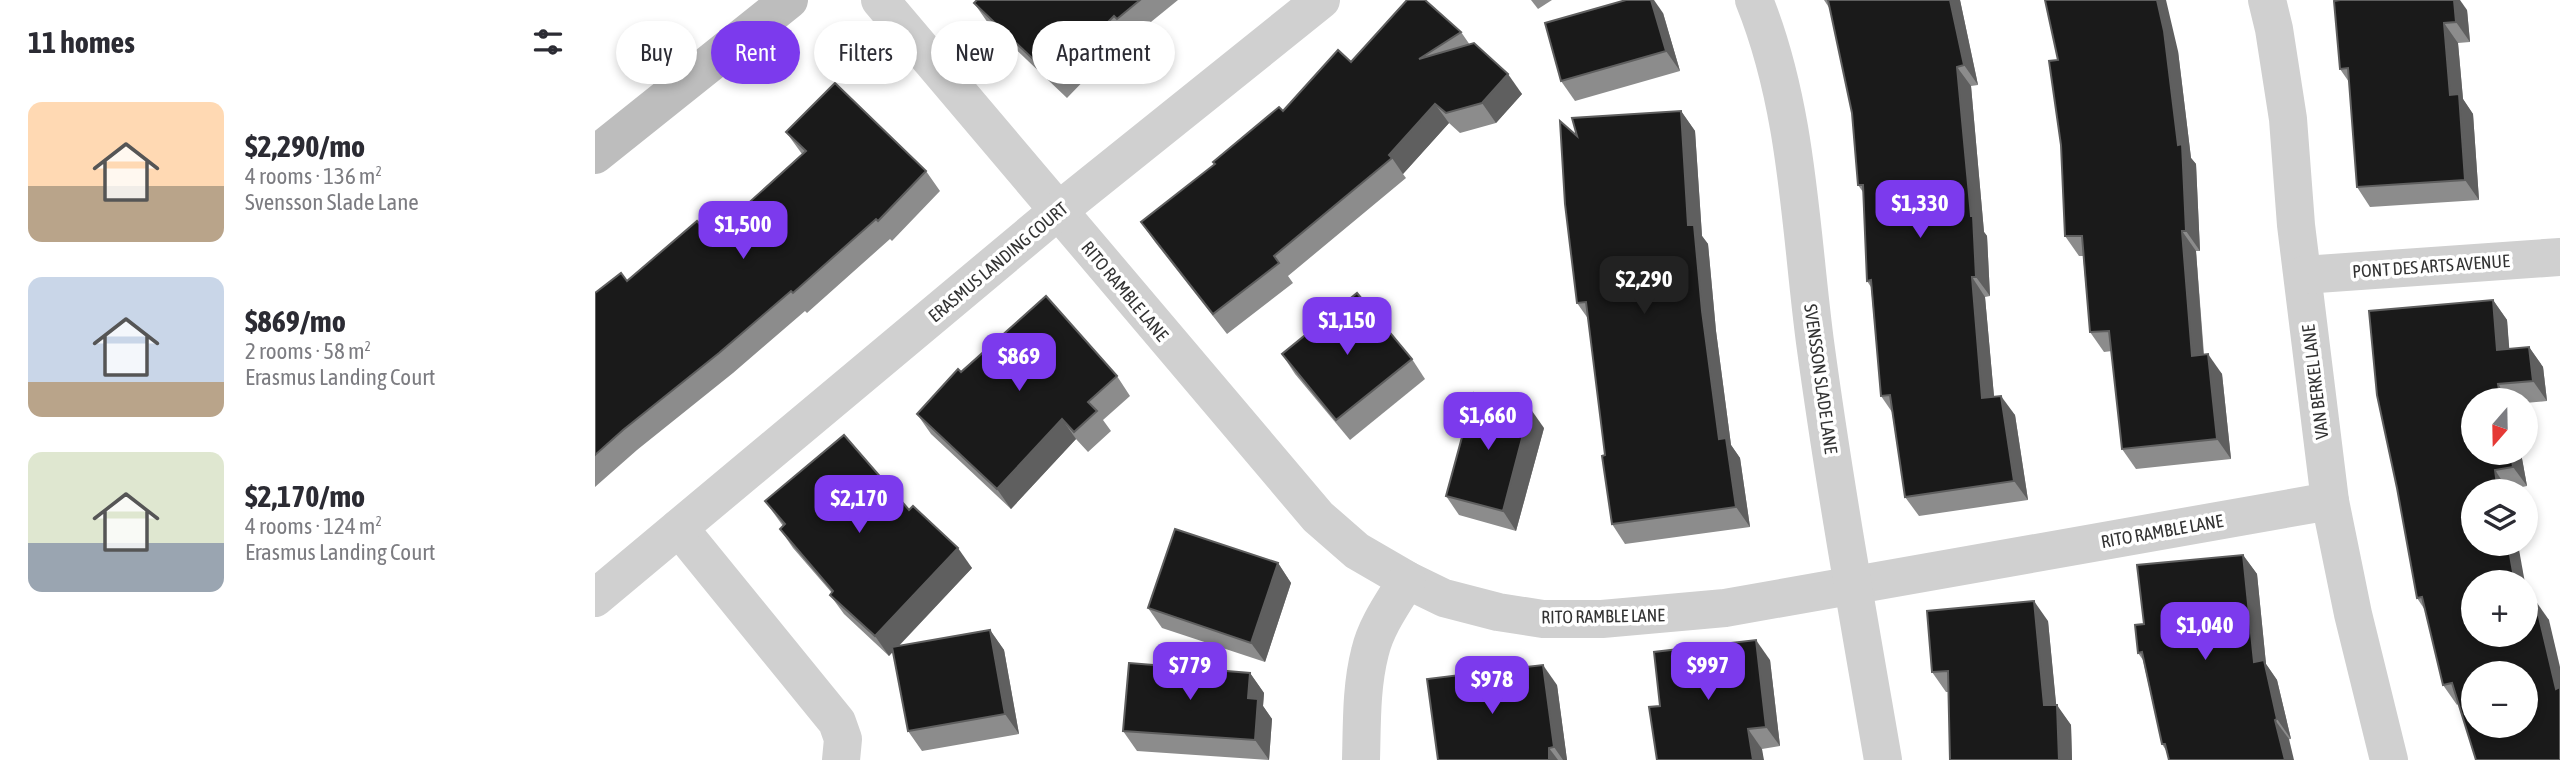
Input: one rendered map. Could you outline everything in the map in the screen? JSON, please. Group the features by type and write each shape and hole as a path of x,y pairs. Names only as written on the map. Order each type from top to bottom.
{"street":[{"path":"595,155 789,0"},
{"name":"RITO RAMBLE LANE","path":"880,0 1318,517 1357,551 1444,598 1498,612 1543,619 1666,615 1854,587 2330,501"},
{"name":"ERASMUS LANDING COURT","path":"595,598 1058,211 1321,0"},
{"name":"SVENSSON SLADE LANE","path":"1754,0 1781,82 1792,142 1825,412 1883,760"},
{"name":"VAN BERKEL LANE","path":"2267,0 2288,119 2295,225 2330,501 2353,614 2389,760"},
{"name":"PONT DES ARTS AVENUE","path":"2303,275 2560,257"},
{"path":"679,528 837,722 843,740 841,760"},
{"path":"1361,760 1363,694 1370,650 1386,613 1407,580"}],"building":[{"path":"977,0 1140,0 1117,19 1114,16 1109,21 1032,21 1032,58 1018,45 1018,21 993,21 974,3"},
{"path":"1407,0 1425,0 1461,32 1419,59 1474,43 1508,74 1482,103 1446,113 1435,104 1389,155 1392,158 1274,256 1279,263 1213,314 1141,222 1215,164 1213,162 1279,107 1283,111 1338,50 1351,62"},
{"path":"1626,0 1651,0 1666,51 1561,81 1545,23"},
{"path":"1828,0 1950,0 1964,65 1957,67 1973,216 1976,277 1972,277 1982,398 2001,396 2014,481 1905,497 1890,395 1881,396 1871,280 1867,281 1863,185 1858,185 1852,113"},
{"path":"2045,0 2157,0 2164,31 2178,145 2182,144 2186,231 2182,231 2192,356 2208,354 2217,439 2122,449 2109,331 2090,332 2082,236 2065,236 2061,145 2049,61 2058,60"},
{"path":"2454,0 2456,22 2444,23 2450,95 2459,94 2465,180 2357,187 2348,68 2340,69 2334,1"},
{"path":"836,84 926,171 878,221 876,219 793,293 791,291 595,455 595,293 621,273 627,281 697,221 711,237 806,151 786,132"},
{"path":"1681,111 1688,225 1694,225 1719,439 1726,438 1736,507 1612,524 1586,302 1577,303 1565,204 1560,121 1577,136 1572,118"},
{"path":"1357,293 1412,359 1336,420 1282,354"},
{"path":"1046,296 1117,376 1088,402 1097,411 1074,432 1062,419 997,489 917,414 958,369 961,372"},
{"path":"2493,300 2497,350 2529,347 2533,381 2498,384 2499,388 2461,388 2461,466 2513,467 2495,470 2496,479 2461,479 2461,556 2510,556 2513,570 2461,570 2461,647 2538,647 2538,613 2556,689 2560,687 2560,760 2476,760 2469,738 2538,738 2538,661 2461,661 2461,712 2452,683 2443,685 2422,597 2417,598 2377,395 2369,311"},
{"path":"1474,393 1530,408 1503,511 1446,496"},
{"path":"844,435 909,510 913,506 958,548 875,636 830,595 833,591 780,529 785,524 765,501"},
{"path":"1175,529 1278,563 1251,643 1148,608"},
{"path":"2243,555 2254,662 2264,660 2285,760 2169,760 2165,744 2162,744 2142,652 2138,653 2135,625 2144,624 2137,565"},
{"path":"2034,601 2044,705 2057,705 2059,760 1950,760 1948,671 1932,672 1927,611"},
{"path":"990,630 1005,714 908,731 892,647"},
{"path":"1756,640 1766,727 1748,729 1753,760 1657,760 1649,707 1660,706 1654,652"},
{"path":"1129,663 1250,673 1248,698 1258,699 1255,740 1123,731"},
{"path":"1543,665 1554,747 1549,748 1549,760 1438,760 1427,679"}]}
